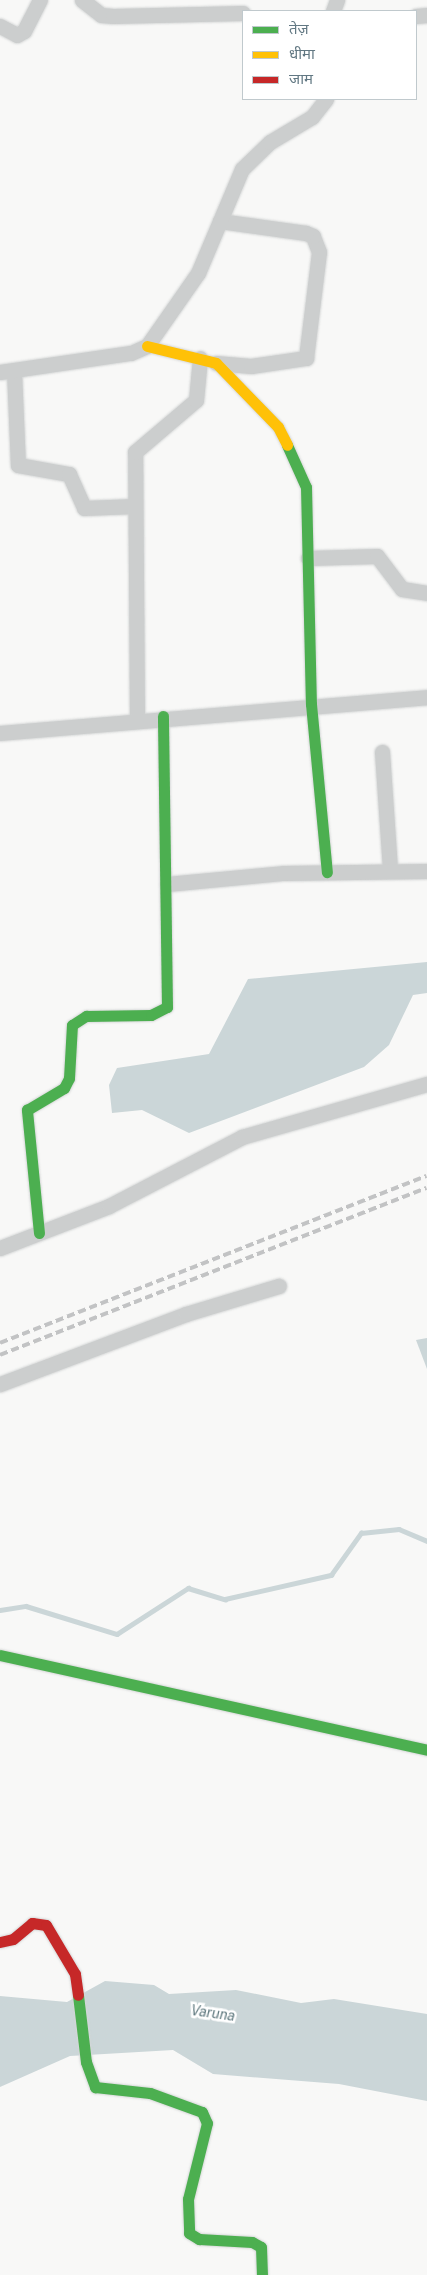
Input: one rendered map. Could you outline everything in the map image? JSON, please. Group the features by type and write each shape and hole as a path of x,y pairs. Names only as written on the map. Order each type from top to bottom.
{"street":[{"path":"0,26 16,35 24,31 40,0"},
{"path":"82,0 101,15 113,16 242,13"},
{"path":"135,506 84,508 69,474 18,465 7,371 131,353 147,346 198,273 242,169 254,155 312,117 325,100"},
{"path":"147,346 216,363 251,366 306,358 310,352 319,252 313,236 306,233 220,221"},
{"path":"137,719 134,452 196,400 200,358"},
{"path":"216,363 286,441 310,502 308,558 312,704 327,872"},
{"path":"308,558 377,556 402,589 427,594"},
{"path":"0,733 163,716 427,697"},
{"path":"39,1233 27,1110 64,1088 69,1078 69,1033 77,1019 151,1016 167,1006 167,884 163,716"},
{"path":"382,752 390,870"},
{"path":"167,884 327,872 390,870 427,872"},
{"path":"0,1248 109,1206 242,1137 427,1084"},
{"path":"0,1384 177,1317 279,1286"},
{"path":"0,1655 427,1750"},
{"path":"0,1942 14,1940 32,1923 46,1925 72,1967 79,1987 86,2062 92,2084 101,2090 150,2093 202,2112 206,2128 188,2200 189,2233 199,2239 252,2242 261,2247 262,2275"}],"water":[{"path":"427,962 427,993 413,995 389,1045 364,1067 189,1133 142,1110 112,1113 109,1085 117,1068 209,1054 248,979"},
{"path":"427,1338 427,1369 416,1340"},
{"name":"Varuna","path":"105,1981 154,1985 169,1994 236,1990 301,2003 334,1999 427,2014 427,2101 339,2084 213,2074 173,2050 70,2056 0,2087 0,1996 67,2002"}],"waterway":[{"path":"0,1610 26,1606 117,1634 188,1588 225,1599 331,1575 361,1533 399,1529 427,1541"}],"railway":[{"path":"0,1343 427,1176"},
{"path":"0,1355 427,1188"}],"traffic: fast":[{"path":"287,445 306,487 311,704 327,872"},
{"path":"39,1233 27,1110 64,1088 69,1078 72,1025 86,1016 151,1015 167,1007 163,716"},
{"path":"0,1655 427,1750"},
{"path":"78,1995 86,2062 95,2087 150,2093 202,2112 207,2123 188,2199 189,2233 199,2239 252,2242 261,2247 262,2275"}],"traffic: slow":[{"path":"147,346 216,363 278,427 287,445"}],"traffic: jam":[{"path":"0,1942 13,1939 32,1923 46,1925 75,1974 78,1995"}]}
